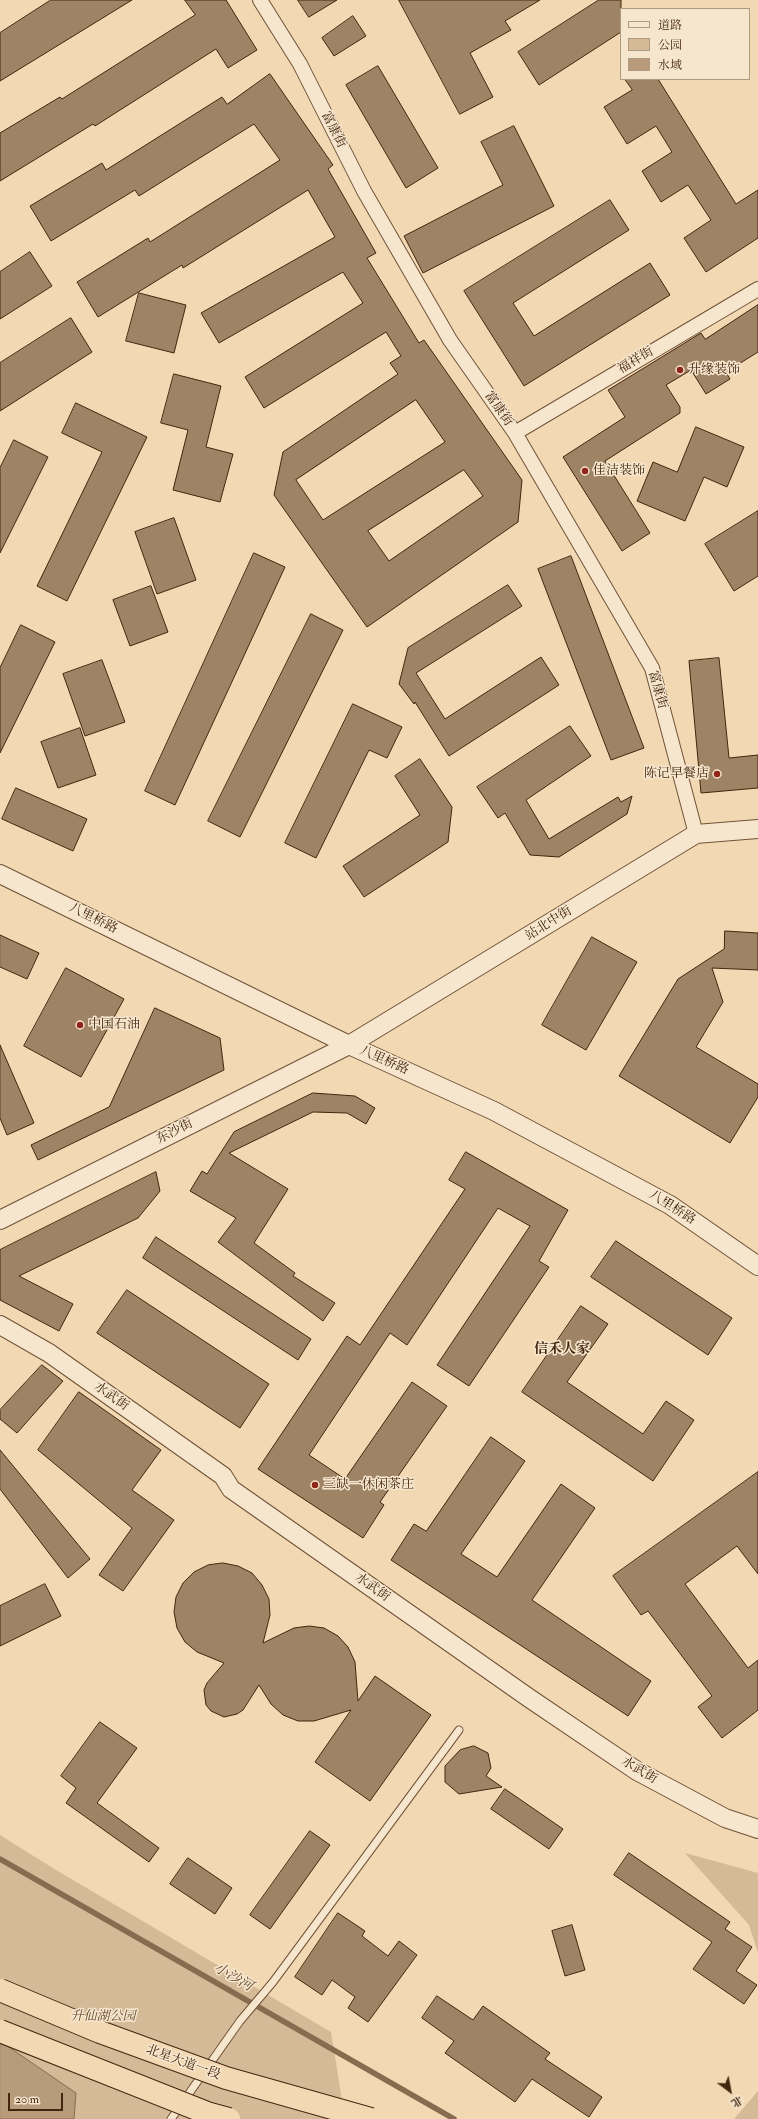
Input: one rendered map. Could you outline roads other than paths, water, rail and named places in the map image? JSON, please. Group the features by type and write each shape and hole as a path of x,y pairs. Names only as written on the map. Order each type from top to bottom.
{"highway":[{"name":"北星大道一段","path":"0,1990 100,2032 226,2078 371,2119"},
{"path":"0,2031 207,2114 229,2119"}],"street":[{"name":"富康街","path":"260,0 300,64 364,191 446,333 515,433 652,668 696,834"},
{"name":"福祥街","path":"515,433 758,289"},
{"name":"站北中街","path":"349,1045 696,834 758,829"},
{"name":"八里桥路","path":"0,874 349,1045 494,1111 670,1205 758,1266"},
{"name":"东沙街","path":"0,1220 349,1045"},
{"name":"水武街","path":"0,1325 49,1353 223,1476 231,1489 529,1698 625,1763 725,1818 758,1829"}],"lane":[{"path":"171,2119 240,2021 273,1982 459,1730"}],"water":[{"path":"0,2041 76,2093 74,2119 0,2119"}],"waterway":[{"name":"小沙河","path":"0,1859 454,2119"}],"place":[{"name":"升缘装饰","path":"680,370"},
{"name":"佳洁装饰","path":"585,471"},
{"name":"陈记早餐店","path":"717,774"},
{"name":"中国石油","path":"80,1025"},
{"name":"三缺一休闲茶庄","path":"315,1485"}],"district":[{"name":"信禾人家","path":"562,1350"}],"park label":[{"name":"升仙湖公园","path":"103,2017"}]}
